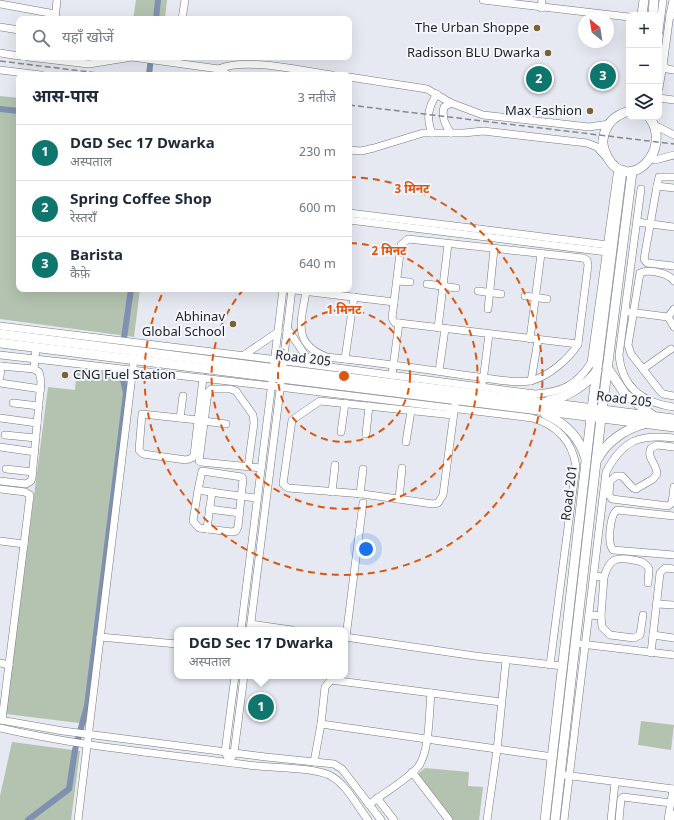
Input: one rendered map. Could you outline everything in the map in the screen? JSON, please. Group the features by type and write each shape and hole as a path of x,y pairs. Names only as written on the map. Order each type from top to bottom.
{"main road":[{"path":"642,12 644,0"},
{"path":"653,12 654,0"},
{"path":"626,113 613,119 602,139 604,152 609,161 620,169 632,172 642,170 659,155 662,144 658,127 652,120"},
{"name":"Road 201","path":"597,413 597,371 620,169"},
{"name":"Road 201","path":"545,820 563,666 597,413 607,367 632,172"},
{"name":"Road 205","path":"0,334 277,373 455,408 540,406"},
{"name":"Road 205","path":"0,343 134,359 482,391 540,406 651,420 674,427"},
{"path":"597,371 590,380 579,388 540,406 567,428 580,444 591,462 617,437 651,420 625,394 607,367"},
{"name":"Road 205","path":"651,420 674,419"},
{"name":"Road 201","path":"555,820 565,775 591,462"}],"street":[{"path":"0,4 17,4 55,16 57,0"},
{"path":"182,16 185,0"},
{"path":"483,0 541,8 626,17"},
{"path":"541,8 542,0"},
{"path":"662,12 663,0"},
{"path":"660,84 672,16 673,0"},
{"path":"0,26 16,29"},
{"path":"0,53 16,56"},
{"path":"54,60 89,64 113,60"},
{"path":"156,60 184,61 210,68 217,72 228,65 249,64 309,72"},
{"path":"663,65 667,69 674,70"},
{"path":"0,70 16,72"},
{"path":"352,77 427,89 451,103 482,115 588,127 609,124"},
{"path":"432,132 427,122 431,102 437,94"},
{"path":"662,98 674,100"},
{"path":"451,103 444,107 443,110 444,123 451,133"},
{"path":"658,127 674,135"},
{"path":"352,150 374,148 423,133 483,131 587,143 597,147 609,161"},
{"path":"655,160 674,155"},
{"path":"0,355 203,378 277,373 311,364 392,375 482,391 535,394 553,393 571,385 582,376 591,363 620,169"},
{"path":"674,177 659,177 645,261 674,266"},
{"path":"657,186 674,188"},
{"path":"641,189 620,355 622,372 627,383 648,402 674,407"},
{"path":"352,213 607,249"},
{"path":"352,220 607,249"},
{"path":"637,222 674,227"},
{"path":"394,302 306,292 300,325 302,336 307,345 315,352 326,357 521,382 531,381 540,377 559,365 573,352 578,344 588,265 587,260 583,258 408,239 401,244 397,281 392,318 395,323 578,344"},
{"path":"439,371 443,287 448,244"},
{"path":"488,309 494,249"},
{"path":"530,339 541,254"},
{"path":"673,279 668,275 646,271 640,273 628,345 631,354 663,394 674,396"},
{"path":"397,281 410,282"},
{"path":"427,284 456,288"},
{"path":"478,291 501,294"},
{"path":"250,627 268,482 277,373 278,332 287,292"},
{"path":"241,627 261,468 277,373 287,328 288,292"},
{"path":"525,296 547,300"},
{"path":"345,359 354,297"},
{"path":"668,317 674,309"},
{"path":"614,312 668,317"},
{"path":"668,317 674,327"},
{"path":"392,375 399,323"},
{"path":"0,326 244,355 277,373"},
{"path":"287,328 311,364"},
{"path":"244,355 278,332"},
{"path":"482,391 489,334"},
{"path":"531,381 538,340"},
{"path":"34,369 36,348"},
{"path":"643,369 671,349"},
{"path":"78,820 86,734 100,637 134,359"},
{"path":"0,377 1,366 34,369 42,376 31,481 29,483 0,481"},
{"path":"203,378 199,461 261,468"},
{"path":"0,383 41,389"},
{"path":"142,414 138,446 140,453 179,459 192,458 208,392 210,389 230,389 236,391 254,418 248,467"},
{"path":"180,418 183,396"},
{"path":"283,484 292,420 320,401 411,411 455,408 532,418 544,421 555,428 571,446 576,466 550,665"},
{"path":"13,403 39,406"},
{"path":"341,432 345,403"},
{"path":"366,434 369,406"},
{"path":"268,482 283,484 288,488 360,494 433,504 438,503 442,500 455,408"},
{"path":"406,442 411,411"},
{"path":"128,412 226,424"},
{"path":"0,418 37,423"},
{"path":"5,435 36,438"},
{"path":"564,820 565,775 585,645 606,472 616,454 629,443 647,437 674,438"},
{"path":"674,447 657,445 651,448 649,456 657,471 657,474 653,479 636,489 633,488 622,476 616,476 610,481 608,496 612,499 668,506 672,503 674,487"},
{"path":"0,447 35,452"},
{"path":"332,492 335,465"},
{"path":"399,499 402,468"},
{"path":"6,469 33,472"},
{"path":"360,494 363,469"},
{"path":"204,470 241,476 243,479 242,496 238,527 234,532 196,527 193,521 200,474 204,470"},
{"path":"0,489 25,492 30,496 1,720 70,732 314,762 340,767 381,820"},
{"path":"198,490 257,498"},
{"path":"207,529 212,492"},
{"path":"347,627 363,503"},
{"path":"209,509 240,513"},
{"path":"674,516 617,510 613,513 610,535 610,545 613,550 674,555"},
{"path":"600,524 611,525"},
{"path":"599,533 610,535"},
{"path":"0,541 24,544"},
{"path":"643,615 640,635 634,638 608,634 602,627 601,616 604,578 610,564 614,560 622,558 646,564 649,569 648,583"},
{"path":"651,653 661,570 665,568 674,569"},
{"path":"594,576 604,578"},
{"path":"657,604 674,605"},
{"path":"589,615 601,616"},
{"path":"653,636 674,638"},
{"path":"100,637 174,644"},
{"path":"348,637 506,660 563,666"},
{"path":"575,644 674,655"},
{"path":"487,820 497,750 506,660"},
{"path":"0,663 9,665"},
{"path":"229,762 226,752 235,679"},
{"path":"229,762 234,753 244,679"},
{"path":"314,762 321,724 325,687 331,680 502,702"},
{"path":"369,805 412,772 422,761 431,693"},
{"path":"321,724 553,757"},
{"path":"0,728 68,741 274,768 310,770 329,775 340,783 368,820"},
{"path":"412,772 449,820"},
{"path":"565,775 616,783 674,789 668,820"},
{"path":"611,820 616,783"},
{"path":"619,820 621,799 623,797 671,803"},
{"path":"377,798 394,820"},
{"path":"673,820 674,814"}],"green space":[{"path":"136,0 167,0 165,16 133,16"},
{"path":"0,96 16,98 16,292 140,292 134,337 0,319"},
{"path":"77,368 132,375 87,724 6,714 48,387 75,390"},
{"path":"641,721 674,725 671,750 638,745"},
{"path":"12,742 80,751 71,820 0,820 0,796"},
{"path":"425,768 469,772 468,786 483,787 479,820 453,820 418,774"}],"waterway":[{"path":"156,16 158,0"},
{"path":"149,72 151,60"},
{"path":"0,109 16,111"},
{"path":"124,338 131,292"},
{"path":"28,820 69,789 75,750 87,706 126,393 121,371"}],"railway":[{"path":"0,61 90,72"},
{"path":"352,105 674,144"}],"place":[{"name":"The Urban Shoppe","path":"537,28"},
{"name":"Radisson BLU Dwarka","path":"548,53"},
{"name":"Barista","path":"603,76"},
{"name":"Spring Coffee Shop","path":"539,79"},
{"name":"Max Fashion","path":"590,111"},
{"name":"Abhinav Global School","path":"233,324"},
{"name":"CNG Fuel Station","path":"65,375"},
{"name":"DGD Sec 17 Dwarka","path":"261,707"}]}
